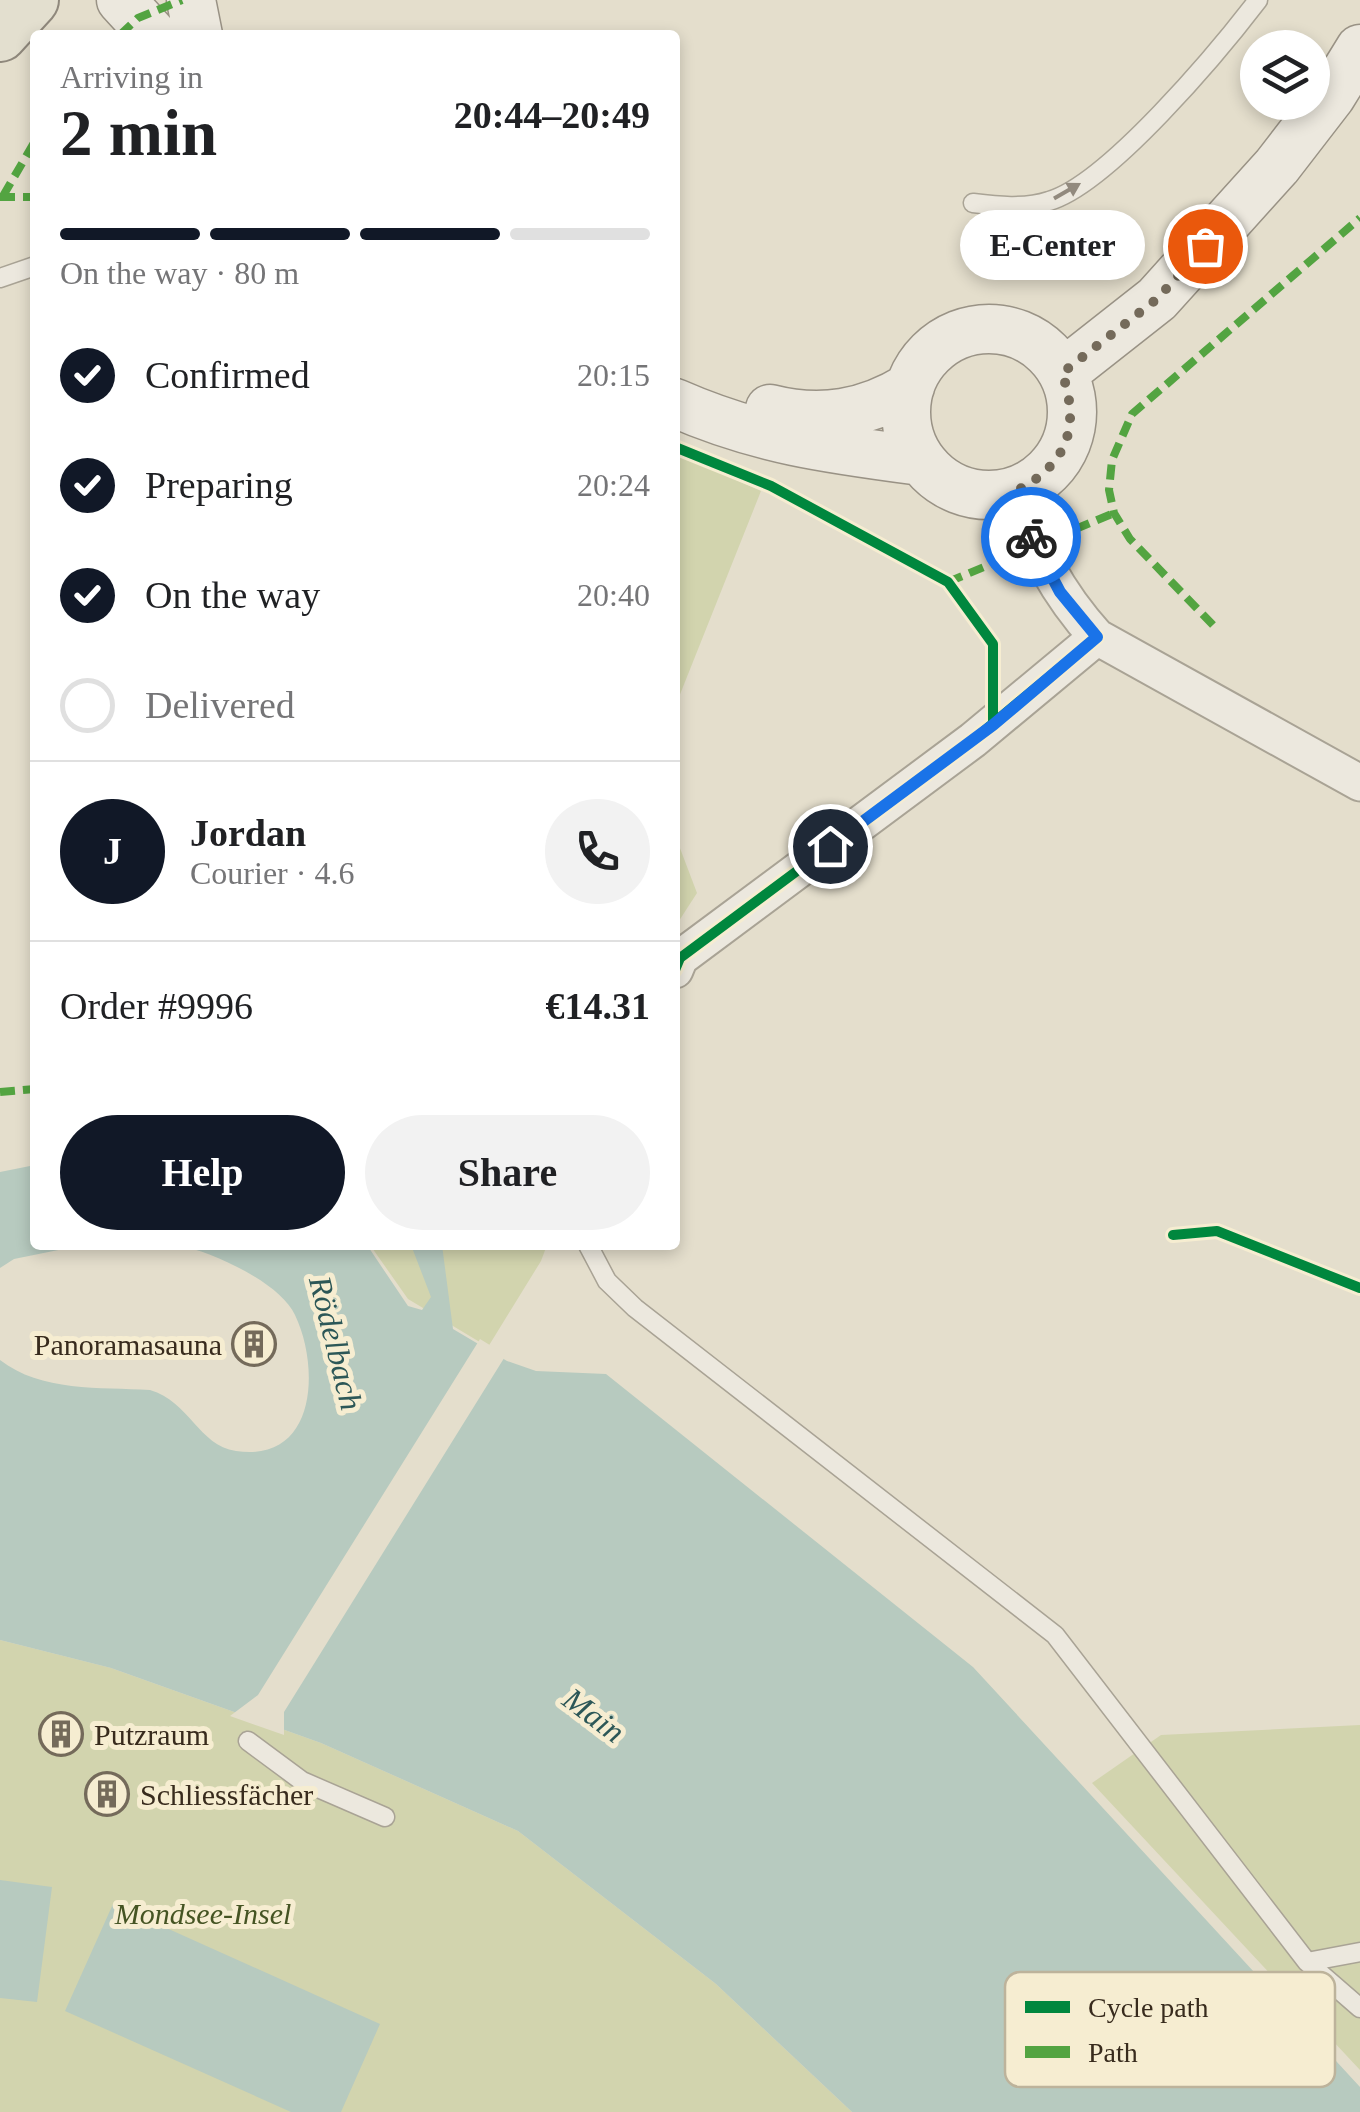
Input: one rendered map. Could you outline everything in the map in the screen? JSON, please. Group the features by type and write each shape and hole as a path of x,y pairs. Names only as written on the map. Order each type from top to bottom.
{"main road":[{"path":"121,0 148,30"},
{"path":"191,0 197,30"},
{"path":"1062,373 1157,299 1277,166 1331,96 1360,49"},
{"path":"981,329 1006,330 1029,338 1048,353 1062,373 1071,408 1066,443 1046,472 1016,491 995,496 953,488 921,460 906,425 905,405 922,362 939,345 959,334 981,329"},
{"path":"680,377 758,406 816,416 868,408 910,387"},
{"path":"680,405 724,425 797,444 921,460"}],"street":[{"path":"1016,491 1044,566 1077,616 1097,637 1360,783"},
{"path":"680,958 983,733 1097,637"}],"lane":[{"path":"973,204 1002,207 1050,201 1080,184 1156,118 1232,35 1258,0"},
{"path":"0,278 30,268"},
{"path":"591,1250 607,1281 636,1308 1056,1635 1319,1972"},
{"path":"248,1741 302,1781 386,1817"},
{"path":"1307,1962 1360,1952"},
{"path":"1335,1986 1360,2008"}],"green space":[{"path":"680,455 761,491 680,694"},
{"path":"680,848 697,893 680,919"},
{"path":"374,1250 545,1250 488,1347 408,1299"},
{"name":"Mondsee-Insel","path":"0,1640 111,1668 321,1743 518,1831 716,1984 852,2112 0,2112"},
{"path":"1360,1725 1360,2070 1335,2043 1335,1972 1268,1972 1092,1783 1161,1735"}],"water":[{"path":"30,1166 30,1250 58,1250 14,1259 0,1268 0,1172"},
{"path":"195,1250 370,1250 408,1306 422,1310 431,1297 413,1250 443,1250 453,1329 507,1361 536,1371 606,1374 973,1667 1254,1972 1005,1972 1005,2087 1335,2087 1335,2060 1360,2087 1360,2112 852,2112 716,1984 518,1831 321,1743 111,1668 0,1640 0,1360 52,1383 150,1390 175,1404 212,1441 236,1451 263,1451 283,1442 297,1427 309,1384 308,1360 295,1315 260,1280"},
{"path":"0,1880 52,1887 37,2002 0,1998"},
{"path":"113,1904 380,2024 341,2112 291,2112 65,2011"}],"pier":[{"path":"480,1339 506,1355 284,1712 284,1735 230,1716 258,1695"}],"marked path":[{"path":"125,30 138,18 182,0"},
{"path":"3,196 30,150"},
{"path":"0,197 30,197"},
{"path":"1213,625 1130,539 1114,513 1109,490 1112,460 1132,414 1360,218"},
{"path":"948,582 1114,513"},
{"path":"0,1092 30,1089"}],"cycle path":[{"path":"680,449 771,486 948,582 993,644 993,725"},
{"path":"680,958 973,740 1097,637"},
{"path":"1173,1235 1217,1231 1360,1288"}],"way so far":[{"path":"1031,537 1016,491 1038,480 1054,464 1066,443 1072,420 1070,396 1062,373 1157,299 1205,246"}],"place":[{"name":"E-Center","path":"1205,246"},
{"name":"Panoramasauna","path":"254,1344"},
{"name":"Putzraum","path":"61,1734"},
{"name":"Schliessfächer","path":"107,1794"}],"route":[{"path":"830,846 993,725 1097,637 1060,592 1031,537"}],"water label":[{"name":"Rödelbach","path":"336,1343"},
{"name":"Main","path":"594,1715"}]}
